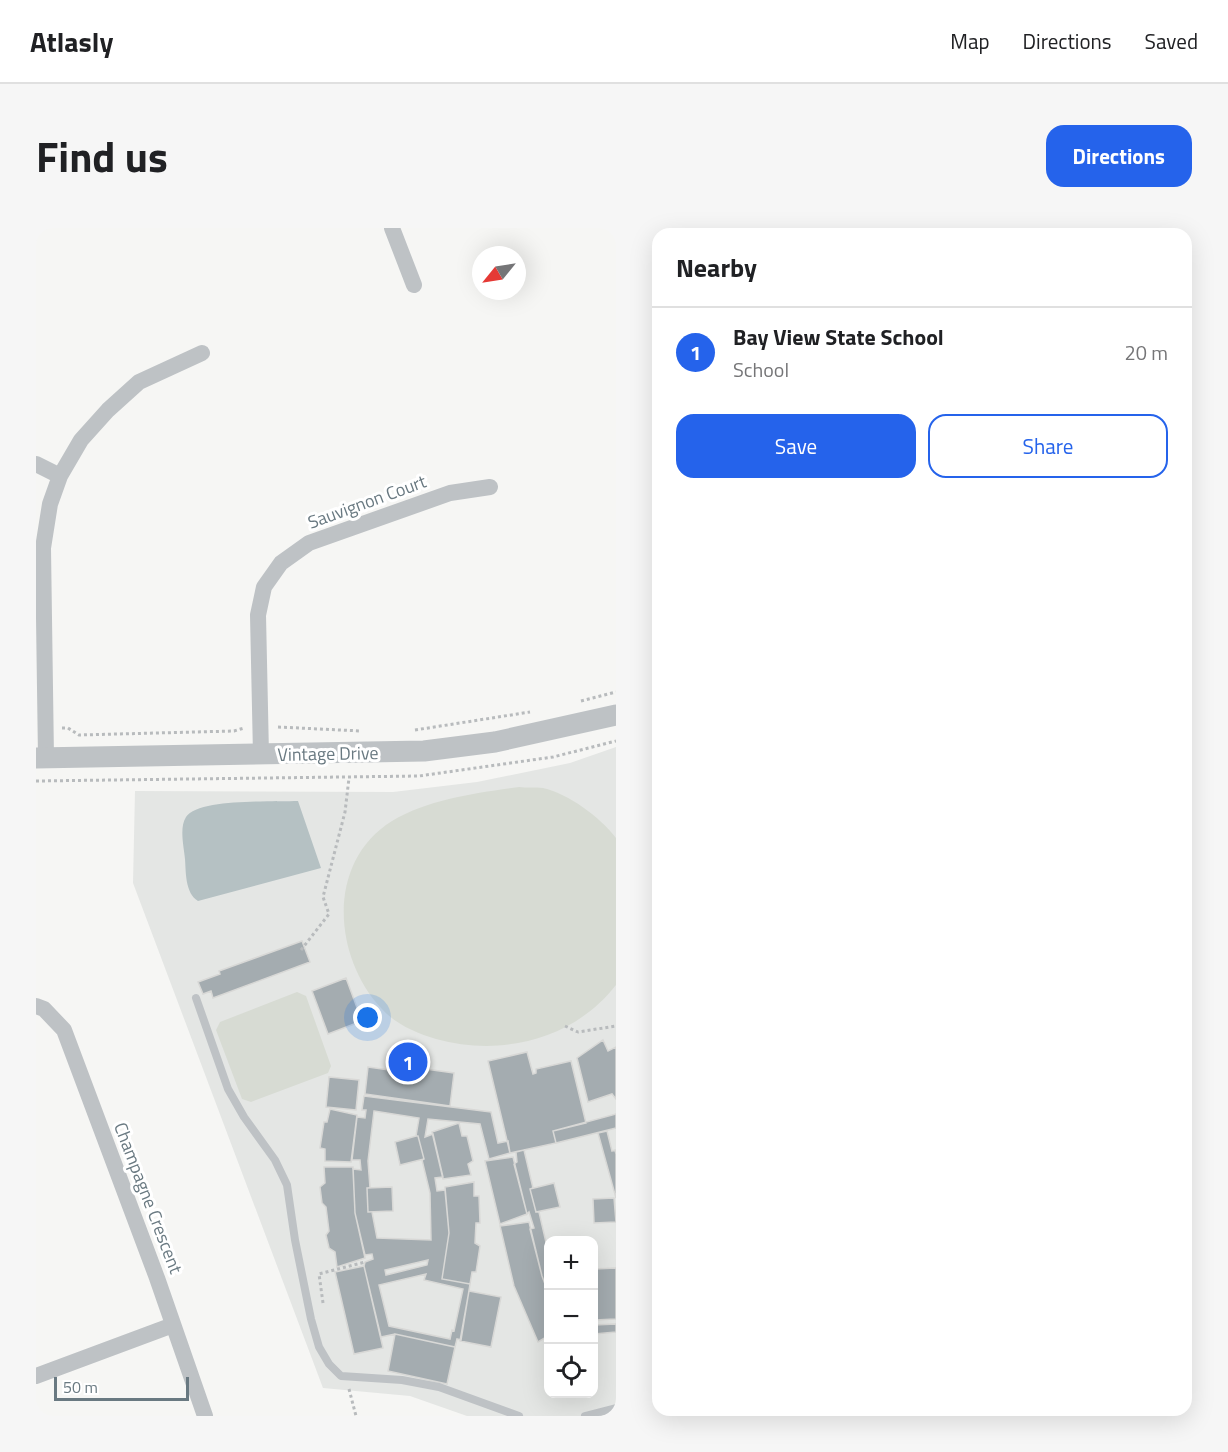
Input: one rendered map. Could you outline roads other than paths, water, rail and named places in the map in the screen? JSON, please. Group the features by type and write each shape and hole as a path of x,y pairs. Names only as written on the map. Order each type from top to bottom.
{"street":[{"path":"392,228 414,285"},
{"path":"41,758 46,729 43,548 50,504 60,476 81,440 139,382 202,353"},
{"path":"36,464 60,476"},
{"name":"Sauvignon Court","path":"261,755 258,615 264,586 281,563 309,543 450,493 490,487"},
{"name":"Vintage Drive","path":"41,758 423,751 495,742 616,715"},
{"name":"Champagne Crescent","path":"36,1006 44,1009 64,1030 205,1416"},
{"path":"36,1376 173,1325"}],"lane":[{"path":"196,998 228,1089 244,1117 275,1160 287,1185 295,1240 319,1347 329,1364 344,1376 402,1380 439,1387 519,1416"},
{"path":"585,1416 616,1408"}],"place":[{"name":"Bay View State School","path":"408,1062"}]}
